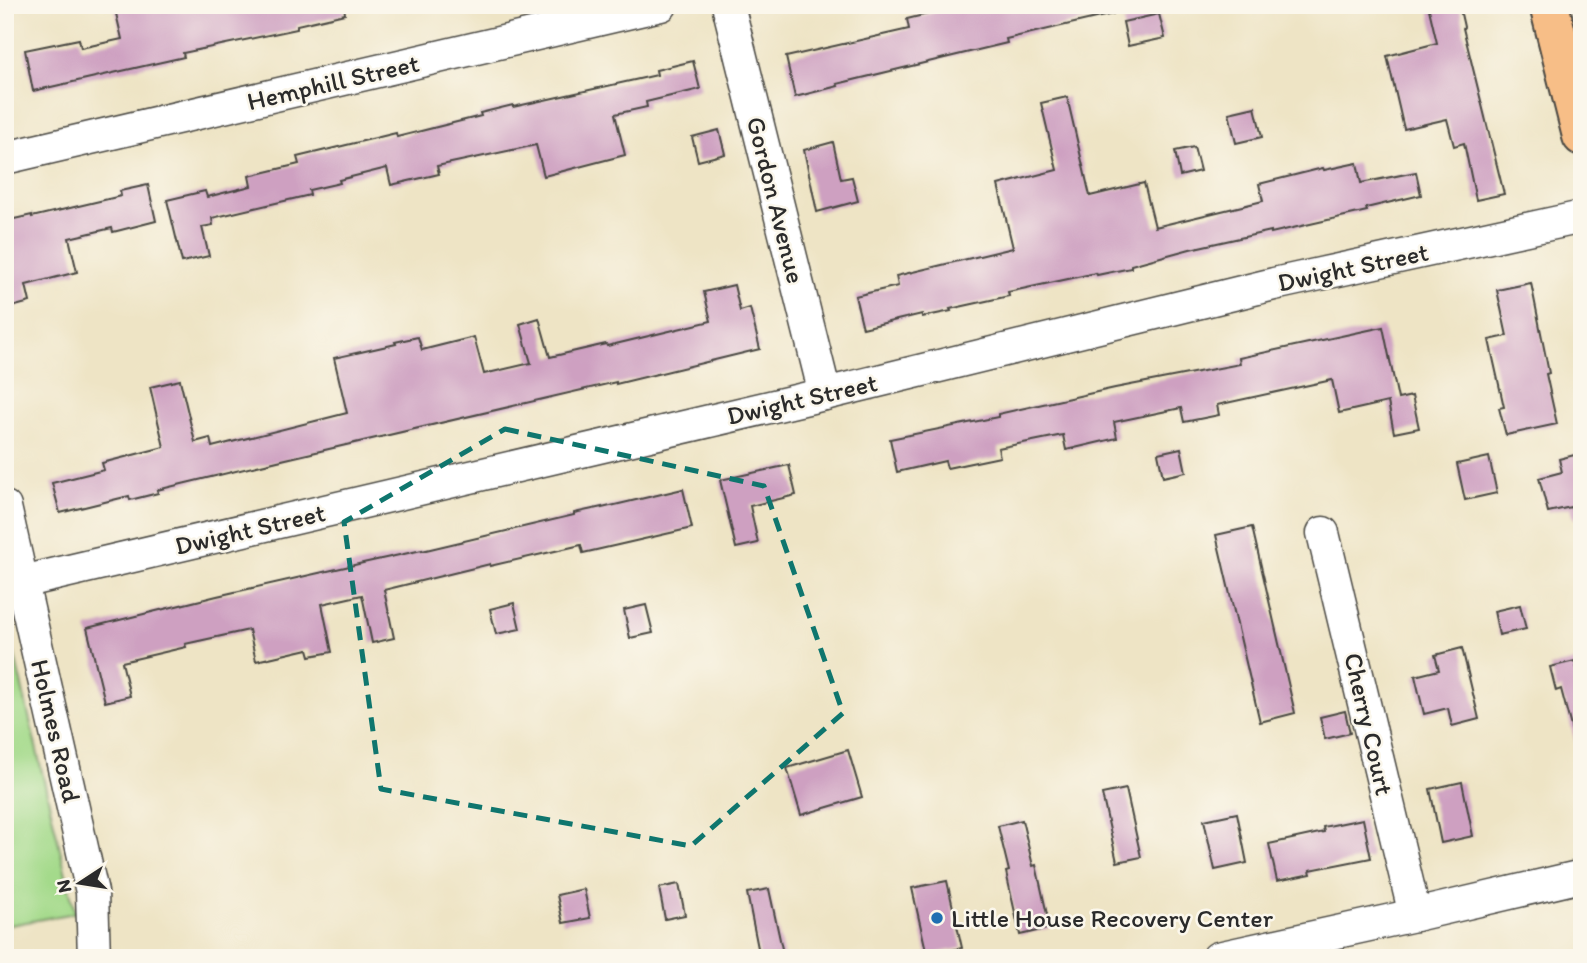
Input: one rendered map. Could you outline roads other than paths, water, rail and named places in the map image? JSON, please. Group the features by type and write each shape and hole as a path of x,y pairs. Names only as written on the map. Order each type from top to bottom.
{"main road":[{"path":"1549,5 1582,136"}],"street":[{"name":"Hemphill Street","path":"5,158 661,5"},
{"name":"Gordon Avenue","path":"728,5 825,394"},
{"name":"Dwight Street","path":"22,582 825,394 1274,284 1582,217"},
{"name":"Holmes Road","path":"8,526 92,892 94,958"},
{"name":"Cherry Court","path":"1323,533 1415,915"},
{"path":"1218,958 1582,876"}],"place":[{"name":"Little House Recovery Center","path":"937,918"}]}
